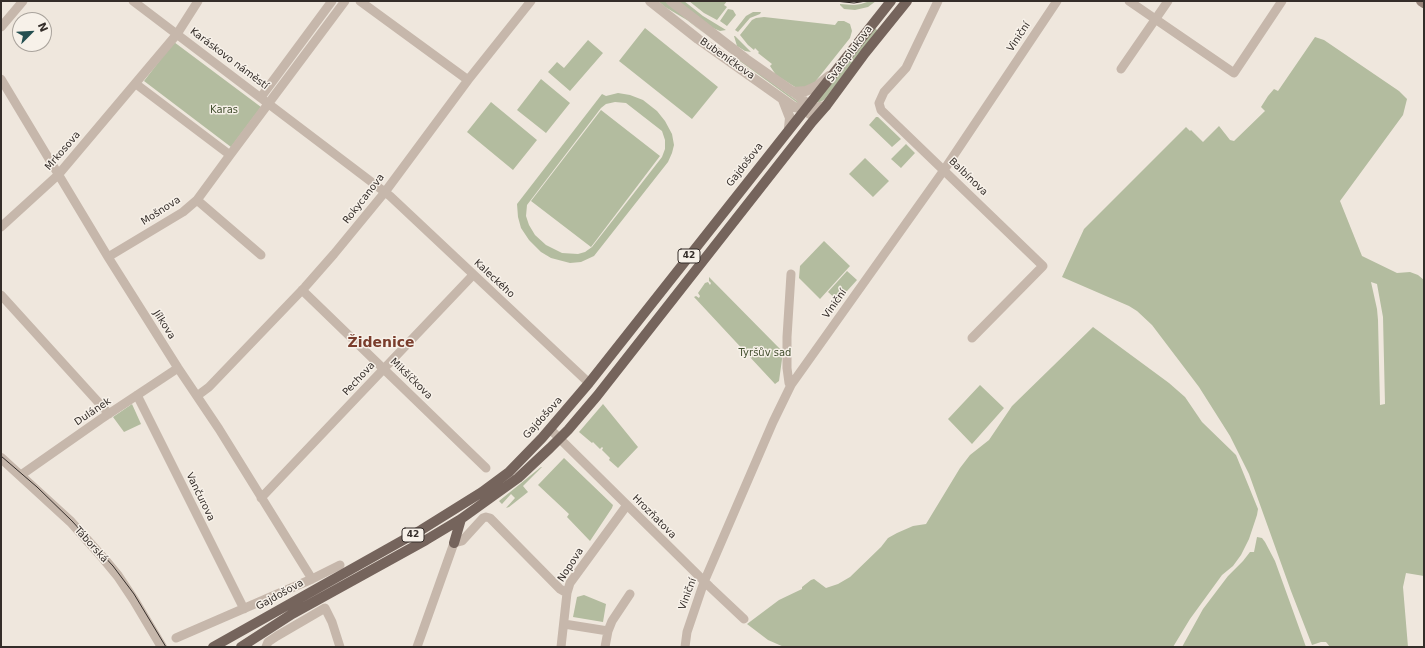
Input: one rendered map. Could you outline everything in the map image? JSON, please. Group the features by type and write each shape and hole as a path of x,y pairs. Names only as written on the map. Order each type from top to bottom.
{"main road":[{"name":"Svatoplukova","path":"807,109 831,75 891,1"},
{"name":"Svatoplukova","path":"812,122 907,1"},
{"name":"Gajdošova","path":"213,647 414,534 476,496 509,472 550,429 589,383 789,128 807,109"},
{"name":"42","path":"241,647 292,614 461,519 518,478 560,439 597,396 812,122"},
{"path":"454,543 461,519"}],"street":[{"path":"1,27 22,1"},
{"path":"133,1 177,34 198,1"},
{"path":"261,97 332,1"},
{"path":"269,104 345,1"},
{"path":"360,1 468,80"},
{"name":"Rokycanova","path":"197,396 209,387 302,290 334,254 384,192 468,80 531,1"},
{"name":"Bubeníčkova","path":"650,1 698,39 794,107 807,109 826,106"},
{"name":"Bubeníčkova","path":"671,1 805,102 812,122"},
{"name":"Balbínova","path":"938,1 906,68 884,92 879,103 881,110 1043,266 972,338"},
{"name":"Viniční","path":"685,647 687,632 704,582 773,422 791,385 944,170 1057,1"},
{"path":"1129,1 1234,73 1282,1"},
{"path":"1121,69 1168,1"},
{"name":"Karáskovo náměstí","path":"136,84 177,34 261,97 269,104 230,155"},
{"path":"793,92 806,91 817,86 831,75"},
{"name":"Jílkova","path":"1,79 108,257 312,579"},
{"path":"136,84 230,155"},
{"name":"Mrkosova","path":"1,227 58,175 136,84"},
{"path":"783,100 790,118 789,128"},
{"name":"Kaleckého","path":"269,104 384,192 589,383"},
{"name":"Mošnova","path":"108,257 183,212 197,200 230,155"},
{"path":"197,200 261,255"},
{"path":"791,385 789,383 787,368 787,337 792,274"},
{"name":"Pechova","path":"261,498 473,275"},
{"name":"Mikšíčkova","path":"302,290 486,468"},
{"path":"1,295 109,414"},
{"name":"Dulánek","path":"21,475 178,368"},
{"name":"Vančurova","path":"137,395 244,609"},
{"name":"Hrozňatova","path":"550,429 704,582 744,619"},
{"name":"Táborská","path":"1,458 71,522 104,559 118,576 134,600 162,647"},
{"name":"Nopova","path":"560,647 564,624 566,593 570,583 627,505"},
{"path":"416,647 454,543 462,541 483,518 490,518 560,589 566,593"},
{"name":"Gajdošova","path":"176,638 312,579 340,565"},
{"path":"606,647 608,631 614,618 630,594"},
{"path":"266,646 268,642 277,636 325,608 332,622 340,647"},
{"path":"564,624 608,631"}],"green space":[{"path":"658,1 665,1 705,34 687,20"},
{"path":"678,1 684,1 703,16 726,30 720,31 713,28"},
{"path":"689,1 727,1 724,5 727,7 717,20 704,13"},
{"path":"876,1 868,7 855,10 844,9 840,5 854,5"},
{"path":"728,9 733,10 736,15 727,26 720,21"},
{"path":"753,12 761,12 760,14 750,18 738,32 735,30 746,16"},
{"path":"764,17 835,25 838,21 844,21 850,24 852,31 850,38 815,82 806,87 795,87 776,75 770,66 772,64 758,53 759,52 755,48 754,50 748,45 740,35 752,20"},
{"path":"645,28 718,87 692,119 619,61"},
{"path":"875,28 878,31 824,100 816,102"},
{"path":"734,36 751,52 745,51 737,46"},
{"path":"1315,37 1324,40 1399,91 1407,99 1403,115 1340,201 1362,256 1397,273 1410,272 1418,275 1424,280 1424,576 1406,573 1403,587 1408,647 1330,647 1326,642 1312,645 1249,474 1230,436 1199,387 1152,325 1137,311 1129,306 1062,277 1084,229 1186,127 1203,142 1219,126 1230,140 1234,141 1265,111 1261,107 1274,89 1278,91","holes":["1371,282 1377,284 1383,317 1385,404 1380,405 1378,320"]},
{"path":"588,40 603,53 570,91 548,72 557,62 564,68"},
{"name":"Karas","path":"174,42 261,107 231,147 144,81"},
{"path":"737,57 800,103 799,104 737,59"},
{"path":"541,79 570,103 546,133 517,110"},
{"path":"618,93 630,95 643,100 657,111 665,121 672,134 674,145 672,153 668,162 594,256 581,262 570,263 551,258 541,252 529,240 521,228 517,204 602,94 606,96","holes":["615,102 626,103 662,131 665,140 665,149 662,157 592,247 585,252 578,254 562,253 546,245 535,235 526,216 527,205 601,108 606,104"]},
{"path":"491,102 537,140 513,170 467,132"},
{"path":"601,110 660,156 591,247 531,201"},
{"path":"876,117 878,117 901,139 892,147 869,125"},
{"path":"906,144 915,153 901,168 891,159"},
{"path":"865,158 889,181 873,197 849,174"},
{"path":"824,241 850,266 820,299 799,278 800,266"},
{"path":"847,271 857,280 838,301 828,292"},
{"name":"Tyršův sad","path":"709,277 783,352 779,381 775,384 694,297 696,296 699,298 700,296 698,293 705,283 708,282 710,285 711,283 709,281"},
{"path":"1093,327 1169,383 1185,397 1202,422 1236,455 1258,509 1249,539 1241,555 1233,566 1222,575 1190,619 1173,647 784,647 768,640 747,624 779,600 802,589 802,587 811,580 814,579 826,588 838,584 850,577 881,547 888,538 913,526 926,524 960,468 970,455 989,440 1012,406"},
{"path":"980,385 1004,408 972,444 948,419"},
{"path":"132,404 141,424 124,432 113,417"},
{"path":"603,404 638,447 618,468 609,460 610,458 602,450 602,447 600,449 579,432"},
{"path":"564,458 613,505 590,541 567,517 569,514 538,485"},
{"path":"541,467 523,486 528,492 506,508 515,498 511,494 502,504 499,501"},
{"path":"1257,537 1262,538 1265,542 1275,561 1306,647 1182,647 1203,609 1228,576 1250,552 1254,552"},
{"path":"584,595 606,604 603,622 573,617 577,597"}],"tram line":[{"path":"835,1 854,3 866,1"},
{"path":"1,456 37,487 72,521 113,566 134,594 166,647"}],"district":[{"name":"Židenice","path":"381,343"}]}
